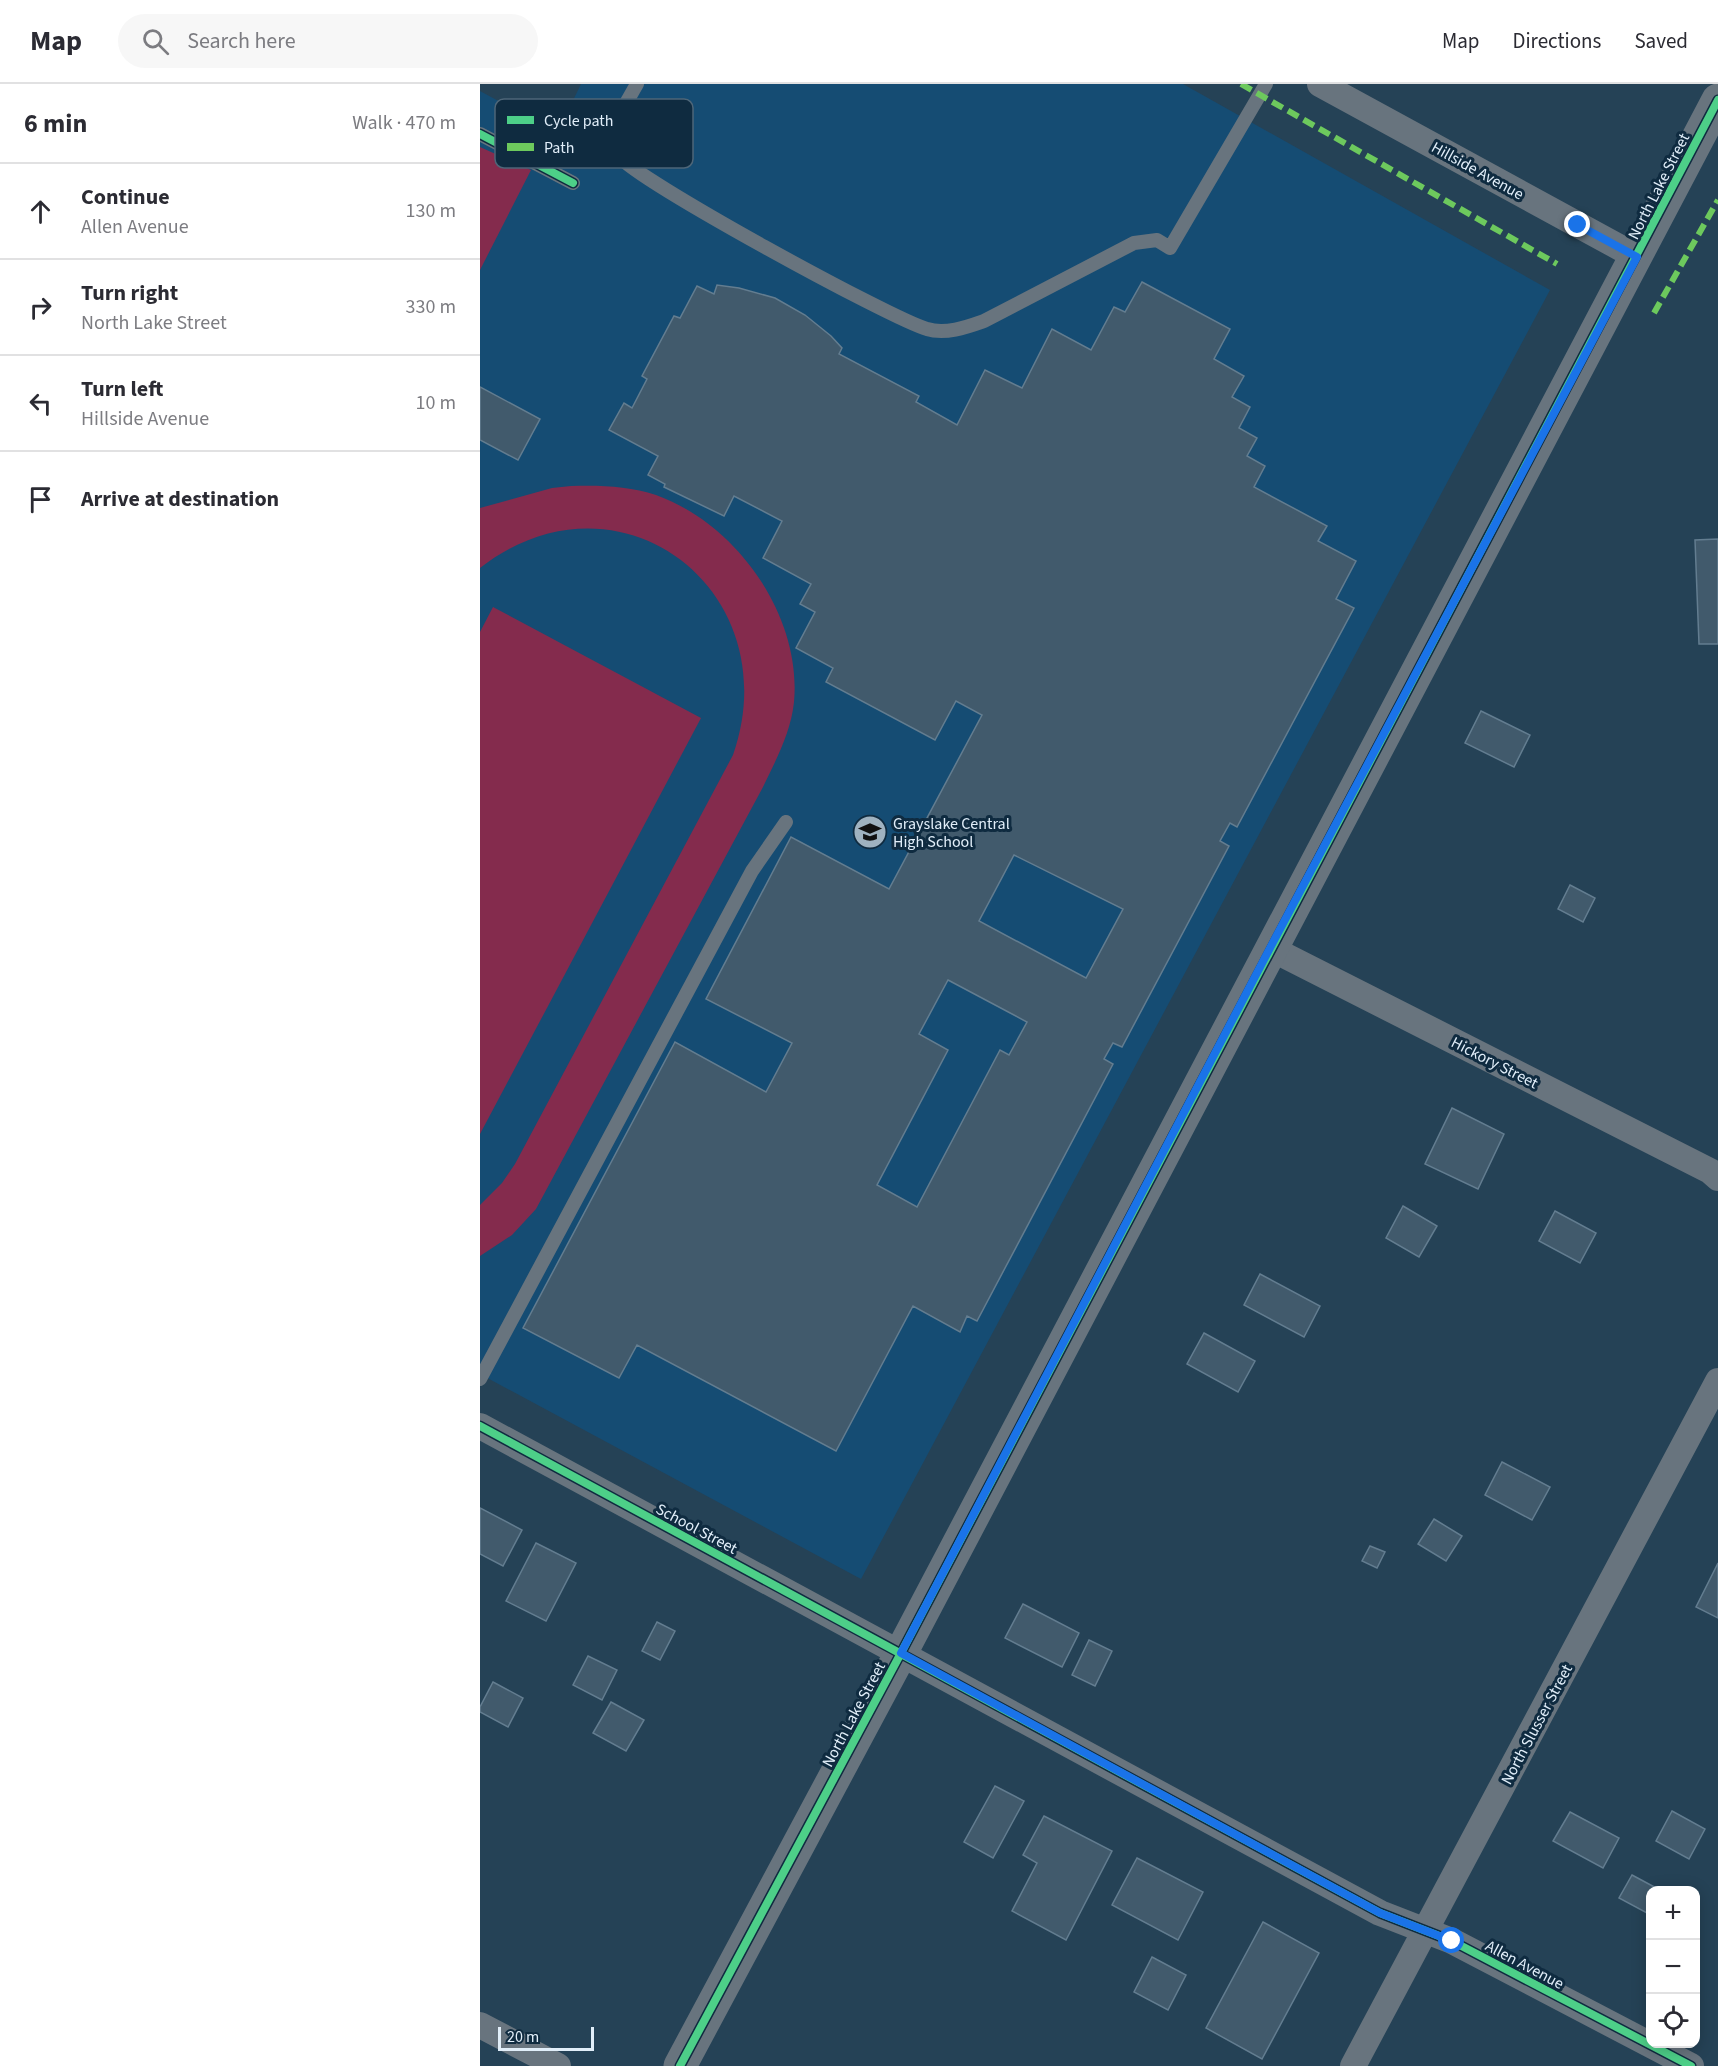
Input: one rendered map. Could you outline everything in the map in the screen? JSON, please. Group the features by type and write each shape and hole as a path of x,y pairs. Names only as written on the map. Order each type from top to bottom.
{"street":[{"name":"Hillside Avenue","path":"1320,84 1637,257"},
{"name":"North Lake Street","path":"680,2066 901,1653 1718,100"},
{"name":"Hickory Street","path":"1270,948 1710,1171 1718,1179"},
{"name":"North Slusser Street","path":"1353,2066 1718,1381"},
{"name":"School Street","path":"480,1426 901,1653"},
{"name":"Allen Avenue","path":"901,1653 1380,1913 1452,1941 1691,2066"},
{"path":"480,2025 558,2066"}],"lane":[{"path":"629,99 637,84"},
{"path":"631,168 667,192 905,321 929,330 961,330 984,321 1134,243 1157,240 1170,248 1266,84"},
{"path":"480,134 495,142"},
{"path":"545,168 573,183"},
{"path":"480,1379 752,871 786,822"}],"shaded area":[{"name":"Grayslake Central High School","path":"581,84 1183,84 1550,290 861,1579 480,1374 480,91 495,99 495,168 693,168 693,99 574,99"},
{"path":"480,147 495,154 495,168 531,170 480,270"},
{"path":"614,487 656,495 686,509 713,527 758,577 775,606 787,637 794,670 794,702 786,735 763,787 536,1209 512,1235 480,1256 480,1205 502,1183 515,1164 733,755 744,695 737,641 715,595 680,559 636,536 586,529 533,538 480,568 480,508 552,488"},
{"path":"493,607 701,718 480,1134 480,632"}],"building":[{"path":"1142,282 1230,329 1214,359 1244,376 1232,397 1250,407 1239,428 1257,438 1247,456 1265,466 1254,487 1327,526 1318,541 1356,561 1336,599 1354,608 1237,827 1230,823 1220,841 1229,846 1122,1047 1113,1043 1104,1059 1113,1064 977,1321 967,1316 960,1332 913,1306 836,1451 637,1345 619,1378 523,1328 675,1042 766,1092 792,1043 706,999 791,837 889,889 982,715 956,701 935,740 826,682 833,668 796,648 815,612 800,604 811,584 763,558 782,521 734,496 724,516 664,487 665,484 648,475 658,456 609,430 624,403 632,408 647,379 642,376 674,316 680,318 697,286 714,294 717,285 739,288 775,298 805,315 831,336 842,348 839,354 919,396 916,402 957,425 985,370 1022,388 1052,329 1091,350 1114,307 1125,312","holes":["1014,855 1123,909 1086,978 979,921","948,980 1027,1022 1009,1055 1000,1050 917,1207 877,1185 948,1050 919,1034"]},
{"path":"480,387 540,419 518,460 480,440"},
{"path":"1718,539 1718,644 1699,644 1695,540"},
{"path":"1481,711 1530,735 1514,767 1465,743"},
{"path":"1570,885 1595,898 1583,922 1558,909"},
{"path":"1452,1108 1504,1134 1478,1189 1425,1164"},
{"path":"1403,1206 1437,1226 1419,1257 1386,1238"},
{"path":"1555,1211 1596,1233 1580,1263 1539,1241"},
{"path":"1260,1274 1320,1306 1304,1337 1244,1305"},
{"path":"1204,1333 1255,1361 1238,1392 1187,1364"},
{"path":"1502,1462 1550,1487 1532,1520 1485,1495"},
{"path":"480,1508 522,1530 503,1566 480,1554"},
{"path":"1434,1519 1462,1536 1446,1561 1418,1544"},
{"path":"536,1543 576,1563 546,1621 506,1601"},
{"path":"1370,1546 1385,1552 1377,1568 1362,1561"},
{"path":"1718,1563 1718,1618 1696,1607"},
{"path":"1023,1604 1079,1633 1062,1667 1005,1638"},
{"path":"657,1622 675,1631 660,1660 642,1651"},
{"path":"1089,1640 1112,1651 1095,1686 1072,1675"},
{"path":"588,1656 617,1670 602,1700 573,1685"},
{"path":"493,1682 523,1698 508,1727 480,1712 480,1707"},
{"path":"611,1702 644,1720 626,1751 593,1733"},
{"path":"995,1786 1024,1801 993,1858 964,1842"},
{"path":"1672,1811 1705,1829 1689,1859 1656,1841"},
{"path":"1570,1812 1619,1838 1603,1868 1553,1841"},
{"path":"1044,1816 1112,1851 1066,1940 1012,1911 1037,1863 1023,1855"},
{"path":"1137,1858 1203,1892 1178,1940 1112,1905"},
{"path":"1632,1875 1653,1886 1646,1886 1646,1912 1619,1898"},
{"path":"1263,1922 1319,1953 1262,2059 1206,2028"},
{"path":"1152,1957 1186,1975 1168,2010 1134,1992"}],"marked path":[{"path":"1241,84 1557,264"},
{"path":"1654,313 1718,200"}],"cycle path":[{"path":"680,2066 901,1653 1718,100"},
{"path":"480,134 495,142"},
{"path":"545,168 573,183"},
{"path":"480,1426 1380,1913 1452,1941 1691,2066"}],"place":[{"name":"Grayslake Central High School","path":"870,832"}],"route":[{"path":"1452,1941 1380,1913 901,1653 1270,948 1637,257 1578,225"}]}
